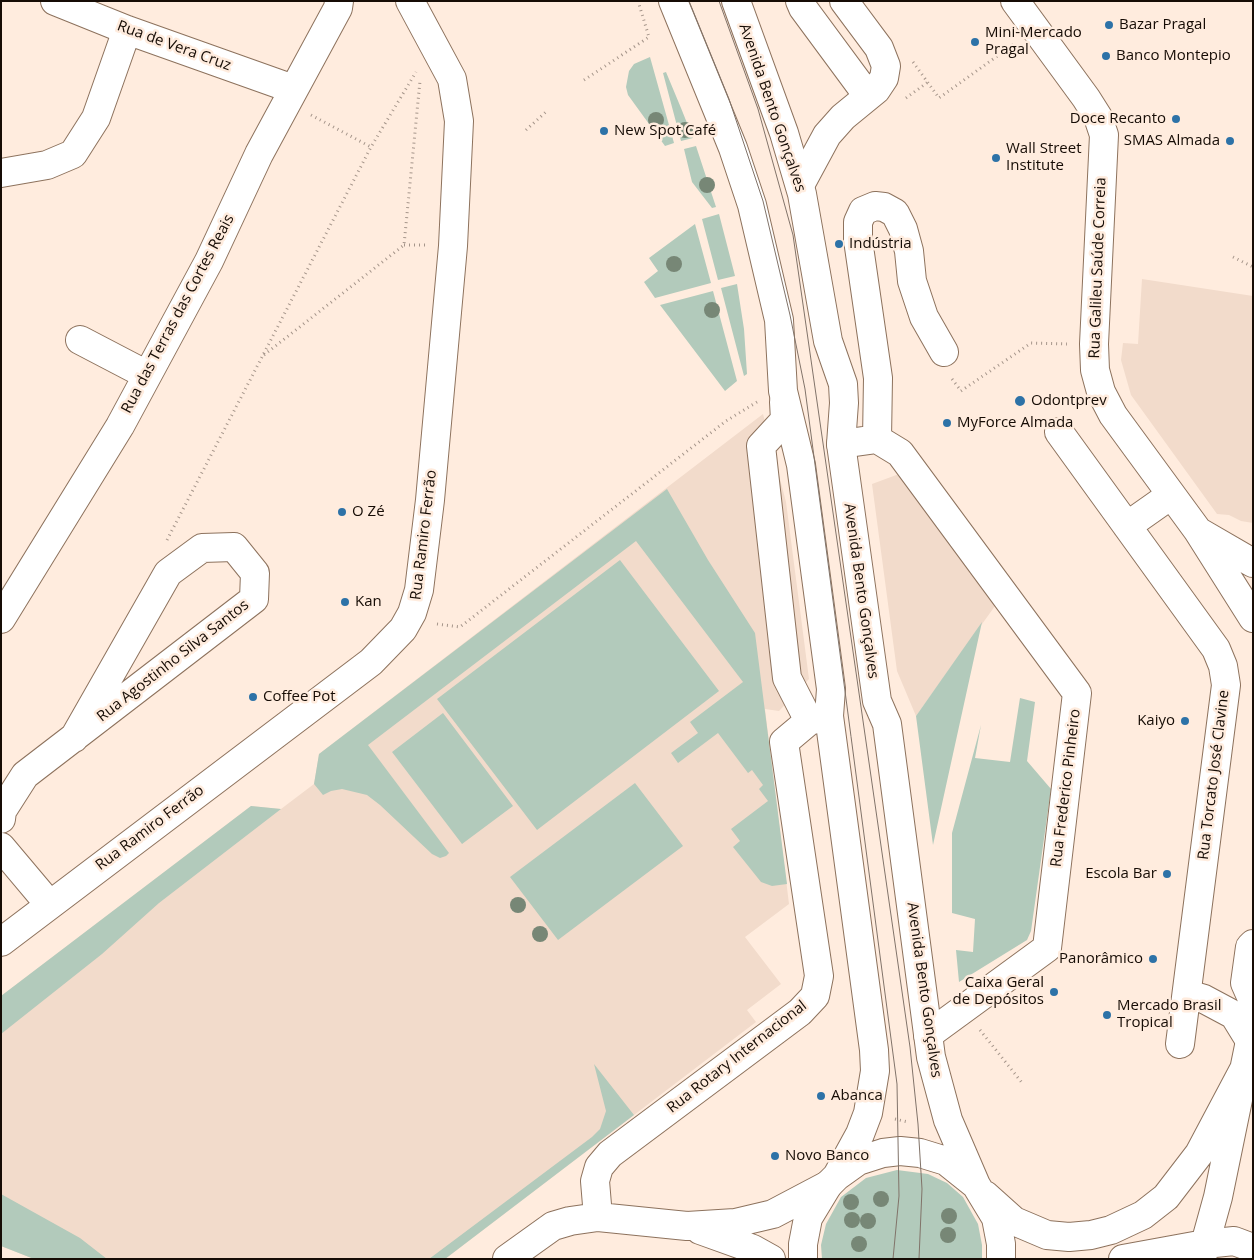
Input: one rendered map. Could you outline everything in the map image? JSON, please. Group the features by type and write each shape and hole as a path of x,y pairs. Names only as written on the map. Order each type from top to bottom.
{"street":[{"name":"Rua de Vera Cruz","path":"55,1 290,95"},
{"name":"Rua Ramiro Ferrão","path":"1,942 371,662 404,629 412,613 419,590 430,500 453,246 460,122 452,79 410,1"},
{"path":"673,1 734,148 752,205 779,320 785,420 761,446 787,678 819,719 874,1050 874,1071 868,1113 860,1134 808,1218 803,1244 803,1259"},
{"name":"Avenida Bento Gonçalves","path":"736,1 784,133 800,185 828,341 842,384 844,403 841,444 877,701 887,724 931,1057 948,1120 997,1224 1000,1259"},
{"path":"800,1 803,8 868,96"},
{"path":"800,185 826,135 843,117 876,90 884,78 886,66 879,48 844,1"},
{"name":"Rua Galileu Saúde Correia","path":"1015,1 1086,98 1098,117 1104,135 1094,344 1095,370 1101,392 1113,414 1198,531 1253,618"},
{"name":"Rua das Terras das Cortes Reais","path":"1,619 120,426 210,261 259,154 290,95 346,3"},
{"path":"1,173 47,165 73,154 96,118 127,30"},
{"path":"841,444 877,439 878,378 858,240 858,222 864,211 875,206 884,207 895,213 903,229 909,251 912,281 924,317 947,364"},
{"path":"80,340 147,375"},
{"path":"783,397 801,465 830,689 819,719"},
{"name":"Rua Torcato José Clavine","path":"1059,432 1216,649 1223,666 1226,685 1180,1044"},
{"name":"Rua Frederico Pinheiro","path":"877,439 900,453 1077,693 1047,948 928,1035"},
{"path":"1127,526 1171,495"},
{"name":"Rua Galileu Saúde Correia","path":"1198,531 1253,563"},
{"name":"Rua Agostinho Silva Santos","path":"1,819 2,811 25,775 74,738 254,599 255,573 234,547 202,548 168,573 74,738"},
{"name":"Rua Rotary Internacional","path":"598,1217 595,1181 599,1167 610,1154 800,1012 814,996 819,976 784,742 819,719"},
{"path":"1,847 49,904"},
{"path":"1253,944 1250,947 1245,983 1253,1000"},
{"path":"1187,994 1204,999 1251,1028 1218,1197 1203,1252"},
{"path":"508,1259 553,1226 598,1217 687,1226 735,1223 773,1214 832,1180 858,1161 883,1153 909,1152 946,1161 957,1168 1014,1221 1047,1235 1069,1237 1091,1235 1111,1230 1143,1215 1166,1197 1199,1154 1243,1071"},
{"path":"687,1226 725,1238 771,1259"},
{"path":"1123,1259 1203,1252 1234,1241 1253,1248"}],"path":[{"path":"584,80 649,37 638,1"},
{"path":"928,82 939,98 1035,30"},
{"path":"184,561 166,539 371,147 419,72 404,245 262,357"},
{"path":"290,95 371,147"},
{"path":"526,130 548,110"},
{"path":"1233,257 1253,266"},
{"path":"947,364 961,391 1031,343 1094,344"},
{"path":"412,613 422,622 460,627 726,420 775,392 783,397"},
{"path":"964,1009 1023,1084"},
{"path":"868,1113 918,1124 948,1120"}],"shaded area":[{"path":"1142,279 1253,296 1253,523 1241,521 1229,515 1217,514 1131,395 1121,360 1123,343 1138,344"},
{"path":"763,414 786,502 809,679 779,711 765,709 789,904 745,937 781,984 747,1010 756,1022 445,1259 34,1259 1,1246 1,996 251,806 281,809 314,784 319,754"},
{"path":"899,474 995,606 916,716 897,671 872,484"}],"green space":[{"path":"650,57 674,143 665,146 628,95 626,87 629,71 634,64"},
{"path":"666,72 693,138 681,141 663,73"},
{"path":"696,146 716,207 712,208 692,182 684,149"},
{"path":"719,214 735,276 718,280 702,219"},
{"path":"695,224 711,283 655,298 644,282 658,271 649,258"},
{"path":"737,284 744,329 747,374 744,376 721,288"},
{"path":"713,291 737,381 725,391 660,305"},
{"path":"667,489 708,560 755,633 787,884 772,886 761,882 733,847 740,841 731,829 768,801 759,789 763,785 752,770 748,773 718,733 678,763 671,753 698,733 690,722 743,682 636,541 368,745 449,853 446,856 440,858 432,854 367,795 342,789 323,795 314,784 319,754"},
{"path":"620,560 719,691 537,830 437,699"},
{"path":"982,622 933,845 916,716"},
{"path":"1020,698 1035,702 1027,761 1051,789 1031,931 1027,940 959,982 956,950 973,952 975,919 952,913 952,833 981,725 975,758 1010,762"},
{"path":"443,713 513,806 462,844 392,752"},
{"path":"635,783 683,846 558,940 510,877"},
{"path":"251,806 281,809 159,903 102,954 1,1034 1,996"},
{"path":"594,1064 634,1115 445,1259 429,1259 592,1137 600,1129 606,1111"},
{"path":"897,1170 928,1174 947,1183 963,1197 978,1224 982,1245 982,1259 822,1259 821,1245 826,1224 841,1197 866,1178"},
{"path":"1,1194 80,1238 107,1259 34,1259 1,1246"}],"tram line":[{"path":"689,1 729,99 763,201 805,389 897,1084 899,1196 893,1259"},
{"path":"719,1 758,109 793,235 910,1047 922,1189 919,1259"}],"place":[{"name":"Bazar Pragal","path":"1109,25"},
{"name":"Mini-Mercado Pragal","path":"975,42"},
{"name":"Banco Montepio","path":"1106,56"},
{"name":"Doce Recanto","path":"1176,119"},
{"name":"New Spot Café","path":"604,131"},
{"name":"SMAS Almada","path":"1230,141"},
{"name":"Wall Street Institute","path":"996,158"},
{"name":"Indústria","path":"839,244"},
{"name":"Odontprev","path":"1020,401"},
{"name":"MyForce Almada","path":"947,423"},
{"name":"O Zé","path":"342,512"},
{"name":"Kan","path":"345,602"},
{"name":"Coffee Pot","path":"253,697"},
{"name":"Kaiyo","path":"1185,721"},
{"name":"Escola Bar","path":"1167,874"},
{"name":"Panorâmico","path":"1153,959"},
{"name":"Caixa Geral de Depósitos","path":"1054,992"},
{"name":"Mercado Brasil Tropical","path":"1107,1015"},
{"name":"Abanca","path":"821,1096"},
{"name":"Novo Banco","path":"775,1156"}]}
